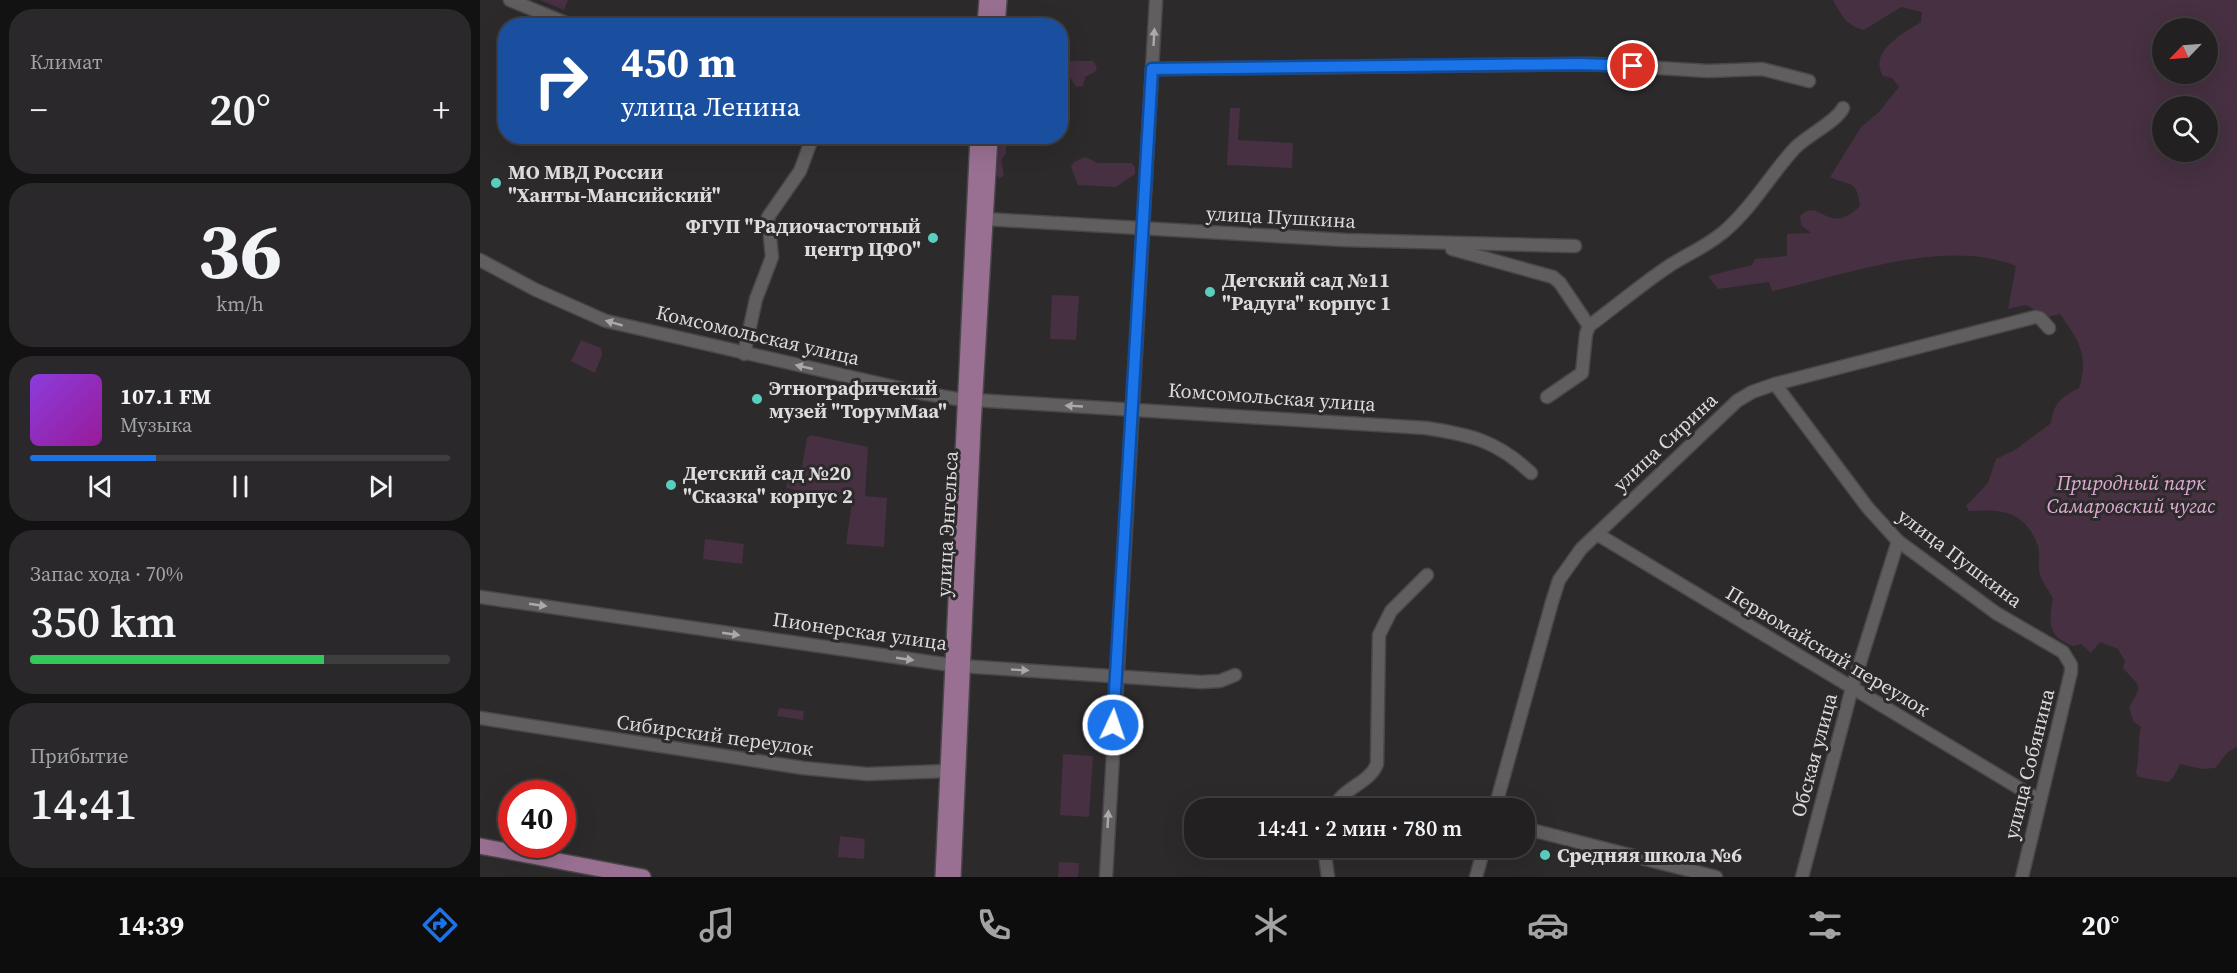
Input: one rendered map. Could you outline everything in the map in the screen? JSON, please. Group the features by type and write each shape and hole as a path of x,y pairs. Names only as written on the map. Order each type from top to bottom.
{"main road":[{"path":"986,18 987,0"},
{"path":"998,18 999,0"},
{"name":"улица Энгельса","path":"953,877 956,666 969,400 978,144"},
{"name":"улица Энгельса","path":"969,400 990,144"},
{"name":"улица Энгельса","path":"942,877 946,771 956,666"},
{"path":"480,846 643,877"},
{"path":"480,855 590,877"}],"street":[{"path":"510,0 554,18"},
{"path":"1106,877 1156,0"},
{"path":"1152,69 1593,64 1708,71 1762,69 1809,81"},
{"path":"1547,397 1582,373 1589,326 1670,265 1716,238 1728,228 1763,190 1794,149 1813,131 1834,120 1843,108"},
{"path":"744,354 756,299 772,257 768,217 800,171 810,144"},
{"name":"улица Пушкина","path":"985,219 1442,244 1575,246"},
{"path":"1442,244 1454,250 1553,277 1589,326"},
{"name":"Комсомольская улица","path":"480,260 536,290 599,318 744,354 921,393 969,400 1449,432 1493,444 1531,473"},
{"name":"улица Сирина","path":"1498,798 1556,590 1572,560 1737,401 1752,392 1775,384 2034,317 2043,320 2049,328"},
{"name":"улица Пушкина","path":"1775,384 1868,508 1898,541 2007,620 2058,648 2069,661"},
{"name":"Первомайский переулок","path":"1597,534 2039,800"},
{"name":"Обская улица","path":"1802,877 1852,688 1898,541"},
{"path":"1339,798 1370,775 1377,764 1379,636 1391,611 1427,575"},
{"name":"Пионерская улица","path":"480,597 956,666 1201,682 1220,681 1235,675"},
{"name":"улица Собянина","path":"2022,877 2071,672 2069,661"},
{"name":"Сибирский переулок","path":"480,718 803,768 867,774 946,771"},
{"path":"1535,831 1716,877"},
{"path":"1325,858 1328,877"},
{"path":"1476,877 1481,858"}],"green space":[{"path":"540,0 568,0 564,10"},
{"name":"Природный парк Самаровский чугас","path":"1833,0 2237,0 2237,747 2228,752 2215,768 2202,769 2180,764 2173,778 2168,782 2138,777 2136,772 2141,727 2133,721 2129,707 2137,693 2138,685 2123,668 2125,661 2118,649 2100,642 2091,653 2081,644 2074,646 2059,639 2052,629 2053,599 2041,577 2039,549 2033,534 2026,525 2011,514 1969,511 1966,506 1988,483 1996,459 2015,450 2051,423 2056,406 2063,398 2079,388 2082,377 2082,357 2077,340 2060,314 2047,317 2026,305 2008,309 2016,266 1988,258 1926,257 1862,269 1772,291 1769,282 1718,289 1708,276 1752,265 1755,259 1787,256 1787,234 1811,233 1801,225 1800,216 1807,211 1813,210 1832,218 1840,218 1849,215 1860,206 1854,187 1830,177 1861,127 1878,113 1899,87 1892,78 1883,76 1880,59 1890,44 1921,22 1922,12 1901,7 1864,30 1849,23"},
{"path":"1068,61 1093,61 1097,67 1095,72 1085,77 1083,86 1076,87 1068,77"},
{"path":"1230,108 1240,108 1238,140 1293,143 1292,168 1227,165"},
{"path":"999,144 1006,144 1006,153 1001,160 1004,175 999,179 997,174"},
{"path":"1085,157 1098,163 1131,163 1135,167 1135,174 1116,187 1078,185 1071,167 1074,162"},
{"path":"1052,295 1079,296 1076,340 1050,339"},
{"path":"581,340 601,348 602,355 595,373 571,361"},
{"path":"811,435 868,447 865,496 887,498 884,547 846,544 852,503 786,488 787,483 802,467 807,438"},
{"path":"705,539 744,544 742,564 703,559"},
{"path":"779,708 804,711 803,720 777,716"},
{"path":"1063,754 1093,756 1089,817 1060,815"},
{"path":"840,836 865,839 864,859 838,857"},
{"path":"1059,862 1079,863 1078,877 1058,877"}],"place":[{"name":"МО МВД России \"Ханты-Мансийский\"","path":"496,183"},
{"name":"ФГУП \"Радиочастотный центр ЦФО\"","path":"933,238"},
{"name":"Детский сад №11 \"Радуга\" корпус 1","path":"1210,292"},
{"name":"Этнографичекий музей \"ТорумМаа\"","path":"757,399"},
{"name":"Детский сад №20 \"Сказка\" корпус 2","path":"671,485"},
{"name":"Средняя школа №6","path":"1545,855"}],"route":[{"path":"1113,725 1152,69 1579,64 1633,66"}]}
